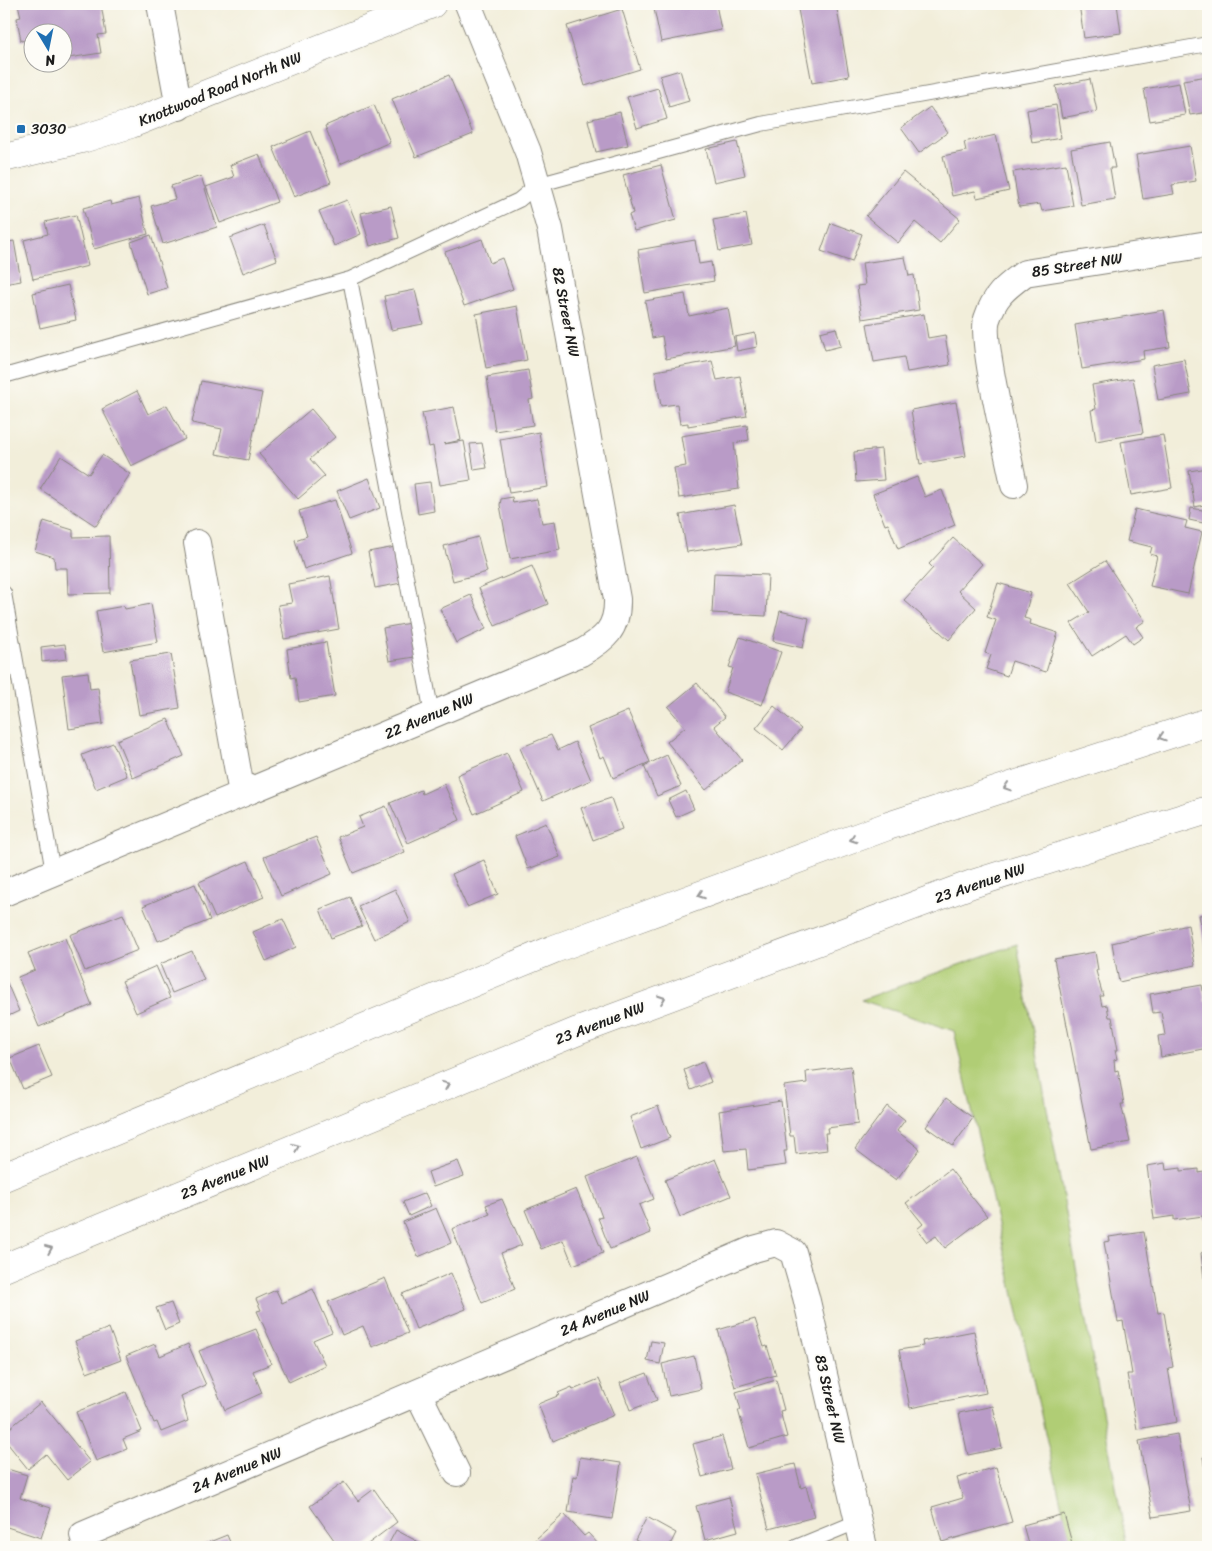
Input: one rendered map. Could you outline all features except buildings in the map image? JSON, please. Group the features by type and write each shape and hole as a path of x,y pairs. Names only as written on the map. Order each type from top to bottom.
{"main road":[{"name":"Knottwood Road North NW","path":"4,158 82,140 179,107 432,4"},
{"path":"4,1178 564,946 888,826 1208,722"},
{"name":"23 Avenue NW","path":"4,1268 578,1031 962,888 1208,810"}],"street":[{"path":"160,4 179,107"},
{"name":"82 Street NW","path":"468,4 517,121 537,185 561,285 616,590 618,613 611,630"},
{"name":"85 Street NW","path":"1014,485 988,347 986,321 1000,291 1025,273 1208,244"},
{"path":"197,543 242,794"},
{"name":"22 Avenue NW","path":"4,893 580,653 593,646 611,630"},
{"name":"24 Avenue NW","path":"85,1541 418,1393 754,1249 776,1243 793,1252"},
{"name":"83 Street NW","path":"793,1252 808,1306 864,1547"},
{"path":"418,1393 457,1473"}],"lane":[{"path":"4,376 350,279 519,200 537,185 761,124 1208,44"},
{"path":"350,279 432,714"},
{"path":"4,593 53,872"},
{"path":"796,1547 859,1521"}],"green space":[{"path":"1017,944 1127,1547 1071,1547 954,1031 861,1000"}],"place":[{"name":"3030","path":"21,129"}]}
